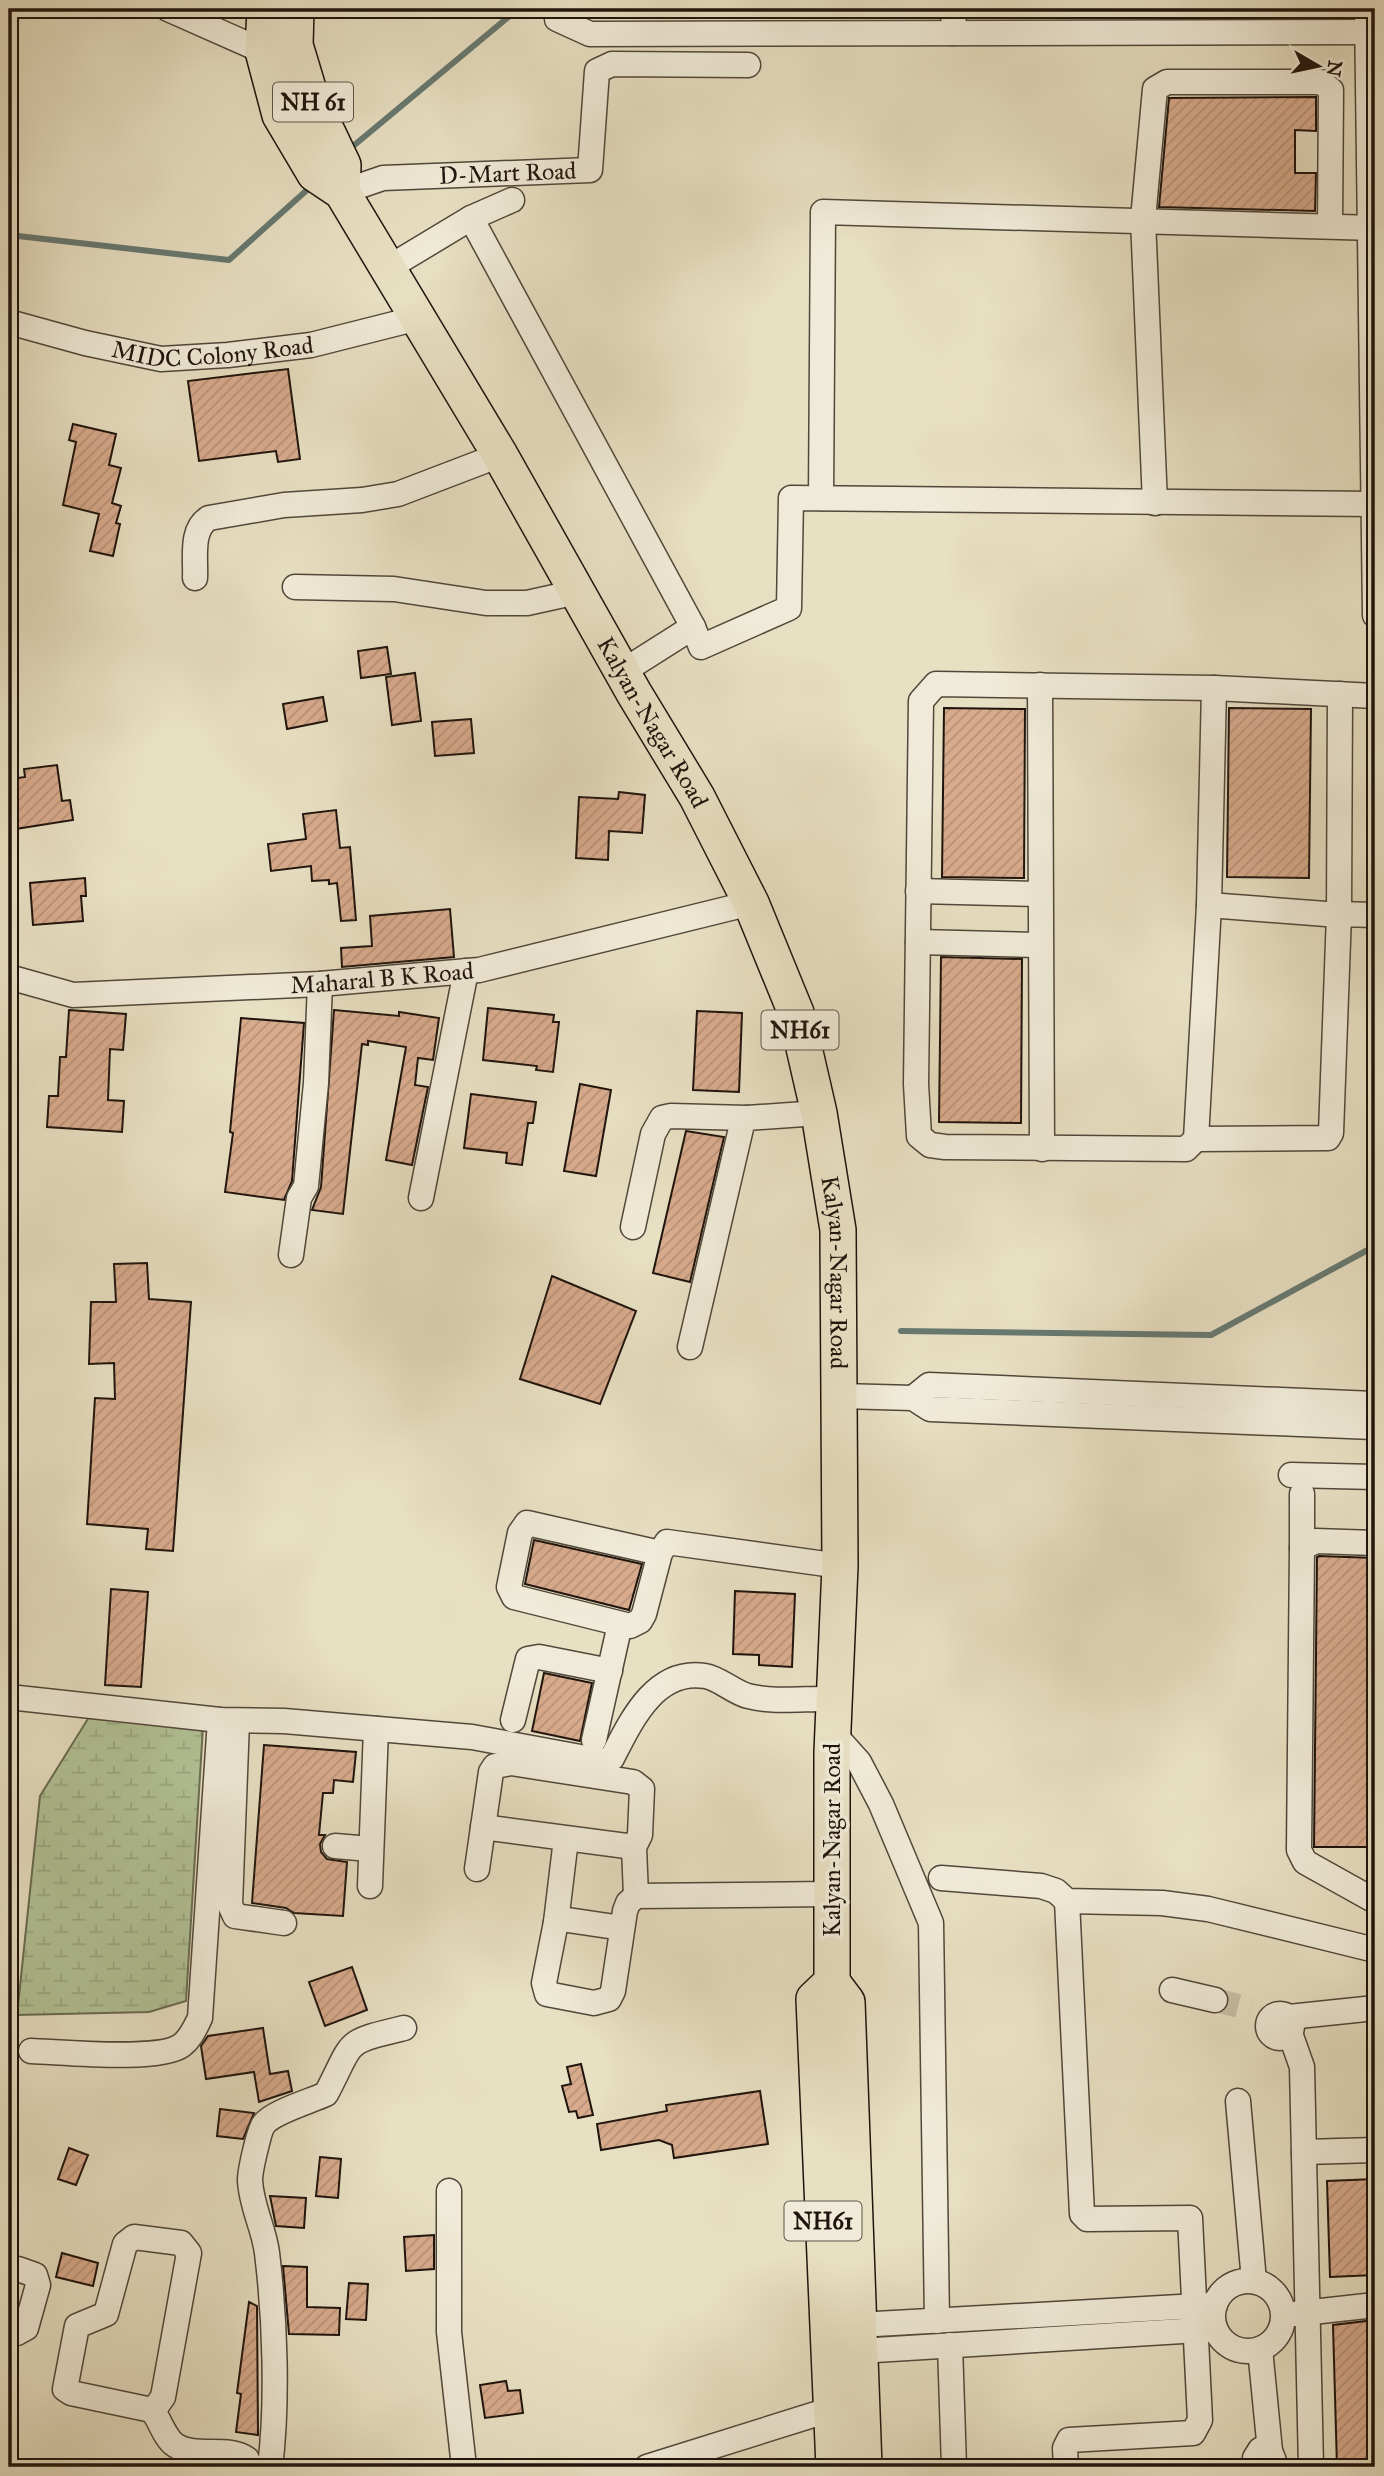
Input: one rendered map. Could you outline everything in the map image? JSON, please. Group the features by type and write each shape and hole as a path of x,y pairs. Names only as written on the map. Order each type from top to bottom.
{"highway":[{"name":"NH 61","path":"265,9 279,48 281,115 315,174 342,192"},
{"name":"NH 61","path":"279,48 296,9"},
{"name":"Kalyan-Nagar Road","path":"342,192 500,455 622,672 697,797 751,903 796,1013 820,1113 838,1230 841,1396 830,1894 832,1982"},
{"path":"832,1982 847,2003 859,2338 846,2407 864,2467"},
{"name":"NH61","path":"832,1982 814,1999 846,2407 834,2467"}],"street":[{"path":"167,9 279,48"},
{"path":"557,9 557,19 590,34 953,33 1370,24 1375,615"},
{"path":"953,33 954,9"},
{"name":"D-Mart Road","path":"342,192 383,178 590,170 597,71 612,64 748,65"},
{"path":"1155,503 1143,219 1154,89 1167,82 1321,82 1331,90 1330,226"},
{"path":"387,268 471,218 512,200"},
{"path":"821,498 823,212 1143,219 1373,228"},
{"path":"471,218 702,647 789,608 791,498 1375,504"},
{"name":"MIDC Colony Road","path":"9,322 85,343 161,359 228,355 311,345 418,318"},
{"path":"195,579 197,531 209,518 284,505 362,500 398,494 500,455"},
{"path":"295,587 394,589 486,603 527,603 577,592"},
{"path":"622,672 693,627"},
{"path":"1214,688 1209,905 1196,1139 1186,1149 929,1146 919,1136 916,1084 918,891 921,701 936,684 1214,688 1375,696"},
{"path":"1040,685 1039,945 1042,1149"},
{"path":"1196,1139 1322,1140 1331,1133 1339,915 1340,694"},
{"path":"918,891 1039,894"},
{"name":"Maharal B K Road","path":"9,977 73,995 320,984 466,971 751,903"},
{"path":"1209,905 1339,915 1375,915"},
{"path":"918,942 1039,945"},
{"path":"421,1199 466,971"},
{"path":"291,1255 299,1198 306,1186 316,1083 320,984"},
{"path":"634,1227 653,1134 662,1118 747,1118 820,1113"},
{"path":"690,1347 742,1124 747,1118"},
{"path":"841,1396 913,1398 930,1409 1374,1416"},
{"path":"1375,1477 1297,1485 1303,1548 1299,1850 1305,1862 1375,1901"},
{"path":"660,1553 532,1522 523,1526 509,1587 510,1593 631,1626 640,1622 660,1553 667,1542 676,1541 839,1566"},
{"path":"1303,1548 1315,1541 1375,1543"},
{"path":"594,1740 620,1624"},
{"path":"513,1720 528,1659 538,1657 610,1671"},
{"path":"301,1738 472,1737 602,1761 612,1758 629,1724 661,1684 680,1676 708,1676 731,1691 833,1716 881,1804 931,1923 937,2321"},
{"path":"9,1697 375,1737"},
{"path":"229,1720 230,1905 235,1916 284,1923"},
{"path":"31,2051 157,2054 180,2046 192,2034 200,2018 229,1720"},
{"path":"370,1886 375,1737"},
{"path":"477,1869 491,1772 500,1763 639,1784 642,1789 640,1835 634,1847 636,1896"},
{"path":"482,1826 634,1847"},
{"path":"566,1839 556,1922 544,1989 554,1996 594,2003 608,1999 613,1991 628,1903 636,1896 830,1894"},
{"path":"335,1846 370,1849"},
{"path":"941,1878 1041,1886 1056,1891 1067,1901 1162,1903 1208,1909 1375,1950"},
{"path":"1066,2467 1065,2448 1069,2440 1075,2438 1193,2433 1198,2428 1205,2318 1190,2218 1087,2219 1082,2214 1067,1901"},
{"path":"556,1922 561,1919 622,1928"},
{"path":"1172,1990 1215,2000"},
{"path":"1311,2467 1310,2312 1302,2067 1276,2019 1375,2008"},
{"path":"270,2467 274,2437 267,2253 262,2230 254,2213 250,2178 262,2125 274,2116 326,2094 347,2048 360,2039 404,2028"},
{"path":"1238,2101 1254,2281"},
{"path":"1304,2152 1375,2150"},
{"path":"449,2191 449,2332 464,2467"},
{"path":"153,2411 163,2398 189,2253 181,2243 134,2237 125,2244 106,2314 77,2326 65,2389 71,2393 153,2411 174,2444 191,2450 239,2454 247,2459 249,2467"},
{"path":"9,2332 17,2333 26,2328 38,2285 35,2275 18,2269"},
{"path":"1254,2281 1274,2293 1283,2315 1276,2338 1260,2349 1245,2351 1233,2349 1224,2342 1205,2318 1223,2291 1232,2284 1254,2281"},
{"path":"1283,2315 1375,2305"},
{"path":"859,2338 937,2321 1205,2318"},
{"path":"859,2338 950,2345 1205,2318"},
{"path":"950,2345 954,2467"},
{"path":"1260,2349 1268,2464"},
{"path":"647,2467 846,2407"}],"green space":[{"path":"94,1709 203,1727 186,2001 149,2012 17,2015 40,1796"}],"building":[{"path":"1316,97 1316,131 1295,130 1295,173 1316,173 1315,211 1159,207 1169,98"},
{"path":"288,369 300,459 278,462 276,451 199,461 188,381"},
{"path":"73,424 116,434 109,465 121,468 112,503 121,506 116,523 120,524 113,556 90,551 99,514 63,505 76,442 69,440"},
{"path":"387,647 391,674 361,678 358,651"},
{"path":"415,673 421,721 392,725 386,677"},
{"path":"323,697 327,721 287,729 283,704"},
{"path":"944,708 1025,709 1024,878 942,877"},
{"path":"1229,708 1311,709 1309,878 1227,877"},
{"path":"471,719 474,753 435,756 432,722"},
{"path":"57,765 62,801 70,800 73,820 9,830 9,799 14,798 11,779 25,777 24,769"},
{"path":"619,792 645,795 642,833 609,831 608,860 576,858 579,797 618,799"},
{"path":"336,810 340,848 350,847 356,920 341,921 337,883 329,884 329,880 312,881 311,866 271,871 268,844 306,839 303,814"},
{"path":"85,878 86,896 81,896 83,921 33,925 30,883"},
{"path":"450,909 454,957 342,967 341,948 372,946 370,916"},
{"path":"941,957 1022,959 1021,1123 939,1122"},
{"path":"488,1008 554,1015 553,1022 559,1022 553,1072 536,1070 537,1066 483,1060"},
{"path":"69,1010 126,1014 123,1050 110,1049 108,1100 124,1101 122,1132 47,1127 49,1096 58,1096 60,1057 66,1057"},
{"path":"334,1010 399,1016 399,1012 439,1018 433,1060 418,1058 415,1085 428,1087 412,1165 386,1160 406,1047 368,1041 368,1045 362,1044 343,1214 312,1210 321,1187"},
{"path":"697,1011 742,1013 739,1092 693,1090"},
{"path":"241,1018 304,1023 292,1181 284,1200 225,1192 233,1133 230,1132"},
{"path":"580,1084 611,1090 596,1176 564,1171"},
{"path":"471,1094 536,1102 533,1123 528,1123 522,1165 506,1163 507,1153 464,1148"},
{"path":"686,1131 724,1137 690,1282 653,1273"},
{"path":"147,1263 149,1299 191,1302 173,1551 146,1549 148,1529 87,1524 95,1398 115,1399 114,1363 89,1364 91,1302 116,1302 114,1264"},
{"path":"552,1276 636,1311 600,1404 520,1379"},
{"path":"534,1540 642,1564 629,1610 525,1584"},
{"path":"1319,1556 1375,1558 1375,1847 1314,1847"},
{"path":"111,1589 148,1592 141,1687 105,1685"},
{"path":"735,1591 795,1594 792,1667 759,1665 759,1655 733,1654"},
{"path":"544,1673 592,1683 580,1741 532,1731"},
{"path":"264,1745 356,1752 353,1782 334,1780 333,1793 323,1793 319,1835 325,1835 320,1844 321,1852 327,1859 347,1862 343,1916 294,1913 286,1908 252,1903"},
{"path":"352,1967 367,2010 325,2026 309,1982"},
{"path":"263,2028 270,2074 288,2071 292,2091 259,2102 254,2072 206,2079 201,2046 208,2036"},
{"path":"581,2064 593,2115 578,2118 576,2111 569,2112 562,2086 571,2084 567,2067"},
{"path":"760,2091 768,2144 674,2158 672,2145 659,2140 601,2150 597,2124 667,2111 666,2105"},
{"path":"220,2109 254,2113 243,2139 217,2136"},
{"path":"69,2148 88,2155 76,2185 58,2179"},
{"path":"320,2157 341,2159 338,2198 316,2196"},
{"path":"1375,2179 1375,2275 1330,2277 1327,2181"},
{"path":"270,2196 306,2198 304,2228 276,2226"},
{"path":"434,2235 434,2269 406,2271 404,2237"},
{"path":"62,2253 98,2263 93,2286 56,2277"},
{"path":"283,2266 307,2267 307,2307 340,2308 339,2335 289,2334"},
{"path":"349,2283 368,2284 366,2320 346,2319"},
{"path":"249,2302 257,2306 258,2435 236,2432 241,2394 237,2393"},
{"path":"1375,2320 1375,2467 1337,2467 1333,2325"},
{"path":"506,2381 508,2391 520,2390 523,2413 485,2418 480,2385"}],"waterway":[{"path":"352,147 518,9"},
{"path":"9,235 229,260 307,190"},
{"path":"901,1331 1211,1335 1375,1246"}],"tunnel":[{"path":"1215,2000 1250,2009"}]}
